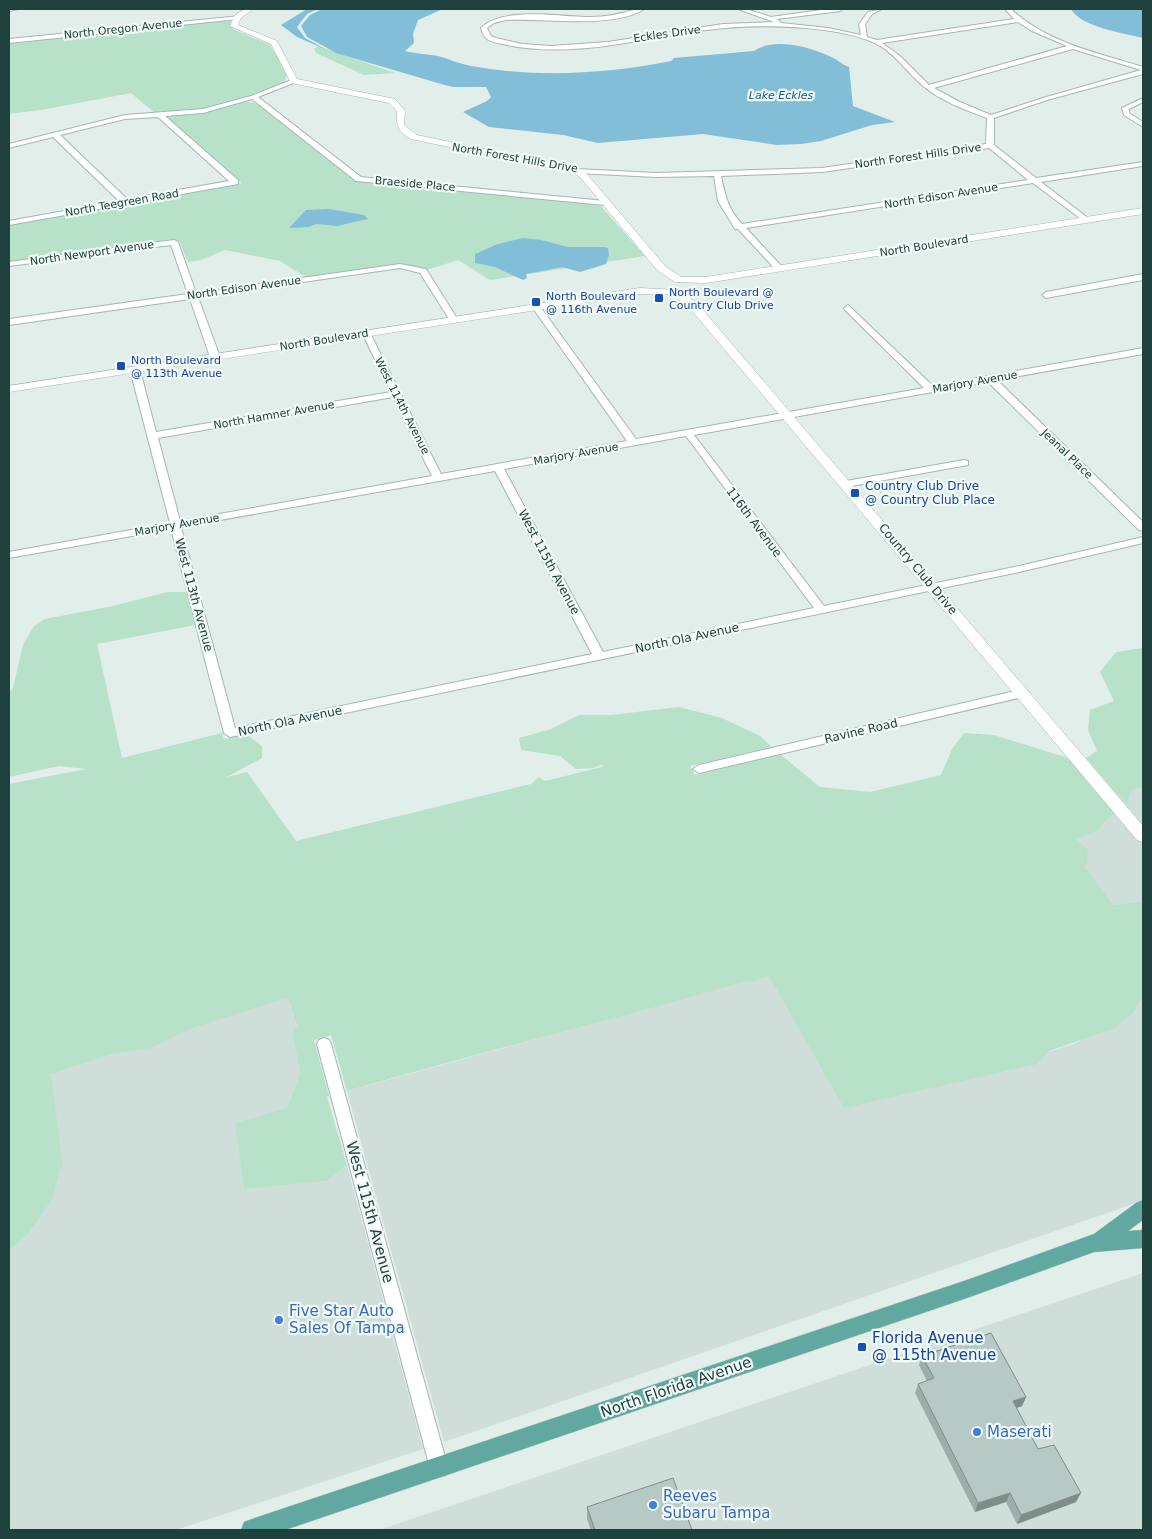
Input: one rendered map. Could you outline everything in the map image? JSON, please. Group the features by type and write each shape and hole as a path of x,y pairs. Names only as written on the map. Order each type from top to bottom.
{"main road":[{"name":"North Florida Avenue","path":"1099,1242 1143,1209"},
{"name":"North Florida Avenue","path":"252,1530 439,1468 1099,1242 1143,1239"}],"street":[{"path":"9,9 15,9"},
{"path":"9,146 125,117 203,111 252,97 294,81 274,43 234,26 238,17 249,9"},
{"name":"Eckles Drive","path":"641,9 594,18 518,17 492,22 484,28 488,36 502,42 565,47 724,26 788,25 864,37 888,48 928,87 991,118"},
{"path":"741,9 788,25"},
{"path":"770,19 840,9"},
{"path":"864,37 862,24 870,13 878,9"},
{"path":"1008,9 1017,20 1075,46 1143,71"},
{"name":"North Oregon Avenue","path":"9,41 238,17"},
{"path":"873,42 1017,20"},
{"path":"928,87 1075,46"},
{"path":"991,118 1045,99 1143,71"},
{"name":"North Forest Hills Drive","path":"294,81 392,101 401,111 400,125 405,132 414,137 577,170 656,176 822,170 990,146 991,118"},
{"name":"Braeside Place","path":"252,97 359,179 605,203"},
{"path":"1143,100 1125,108 1126,114 1143,125"},
{"name":"North Teegreen Road","path":"9,223 235,182 158,113"},
{"path":"55,135 125,202"},
{"path":"990,146 1085,220"},
{"name":"North Edison Avenue","path":"738,227 1143,164"},
{"path":"577,170 661,268 684,285"},
{"path":"717,174 722,201 738,227 780,269"},
{"name":"North Boulevard","path":"9,389 684,285 1085,220 1142,213"},
{"name":"North Newport Avenue","path":"9,264 174,242 194,295"},
{"name":"North Edison Avenue","path":"9,322 400,266 423,272 454,320"},
{"path":"661,268 668,287"},
{"path":"1046,294 1143,277"},
{"name":"Country Club Drive","path":"684,285 692,304"},
{"name":"Country Club Drive","path":"668,287 692,304 1143,836"},
{"path":"194,295 215,357"},
{"path":"536,307 634,444"},
{"path":"848,308 932,390"},
{"name":"West 114th Avenue","path":"366,333 438,478"},
{"name":"Marjory Avenue","path":"9,556 1143,351"},
{"name":"West 113th Avenue","path":"135,370 230,733"},
{"name":"Jeanal Place","path":"991,379 1143,528"},
{"name":"North Hamner Avenue","path":"152,436 397,394"},
{"name":"116th Avenue","path":"689,434 820,609"},
{"path":"846,484 964,463"},
{"name":"West 115th Avenue","path":"498,467 599,656"},
{"name":"North Ola Avenue","path":"230,733 1143,540"},
{"name":"Ravine Road","path":"700,769 1022,693"},
{"name":"West 115th Avenue","path":"324,1044 439,1468"}],"shaded area":[{"path":"1143,787 1143,826 1127,806 1131,790"},
{"path":"1116,814 1143,845 1143,901 1112,905 1058,878 1075,839 1099,830 1107,819"},
{"path":"722,973 773,974 1041,1054 1074,1044 1133,1013 1143,997 1143,1198 1136,1203 444,1442 347,1091 708,992"},
{"path":"250,997 288,999 297,1027 292,1032 300,1073 287,1108 244,1188 327,1181 347,1165 423,1449 176,1530 9,1530 9,1251 27,1235 14,1073"},
{"path":"1143,1273 1143,1530 379,1530"}],"green space":[{"path":"230,20 233,29 270,45 288,73 284,83 237,101 188,110 155,113 131,93 9,114 9,42"},
{"path":"318,46 395,73 364,75 316,53 314,49"},
{"path":"245,101 258,104 345,173 370,182 599,204 645,256 490,280 458,260 427,270 403,265 306,277 280,261 225,250 201,260 188,262 179,241 166,240 9,262 9,224 242,183 167,118 174,115 204,113"},
{"path":"167,592 186,592 195,625 97,644 122,758 222,733 224,739 246,734 262,746 262,758 226,777 247,772 296,841 531,784 539,777 545,781 602,767 603,764 594,768 576,769 560,756 521,750 519,738 551,729 579,715 611,715 679,707 722,718 760,736 772,747 690,766 695,775 780,754 820,787 870,792 941,775 952,749 964,733 994,735 1071,759 1116,814 1107,819 1099,830 1076,839 1088,850 1087,864 1084,866 1113,905 1143,901 1143,997 1133,1013 1115,1028 1049,1051 1037,1064 844,1108 769,976 347,1091 331,1035 314,1040 329,1096 327,1097 347,1165 327,1181 244,1189 235,1123 287,1108 300,1073 292,1032 297,1026 288,999 284,999 192,1028 151,1048 112,1054 51,1074 63,1167 60,1168 53,1198 27,1235 9,1251 9,784 86,769 59,766 9,777 9,693 13,688 23,645 34,626 45,619 113,606"},
{"path":"1143,648 1143,787 1131,790 1127,806 1086,758 1097,751 1088,730 1090,710 1114,701 1100,672 1116,652"}],"water":[{"path":"307,9 318,9 307,14 297,27 305,38 327,50 297,37 281,25"},
{"name":"Lake Eckles","path":"322,9 443,9 418,20 413,34 414,43 405,51 438,56 471,66 496,70 572,73 621,69 671,61 674,58 754,51 771,45 781,44 802,47 832,57 849,67 853,106 895,122 872,125 821,141 777,145 703,134 598,143 563,135 489,127 463,112 487,101 491,97 486,87 453,87 441,84 336,53 307,37 301,26 310,15"},
{"path":"1071,9 1143,9 1143,38 1093,25 1076,15"},
{"path":"329,209 364,215 368,219 337,226 316,224 309,227 289,228 306,210"},
{"path":"523,238 541,240 568,247 604,247 608,248 609,255 606,264 580,272 562,267 526,274 527,278 523,280 495,267 475,263 475,254 498,244"}],"building":[{"name":"Maserati","path":"991,1333 1026,1397 1013,1401 1038,1449 1054,1445 1081,1493 1021,1515 1010,1493 978,1503 918,1384 934,1378 922,1356"},
{"name":"Reeves Subaru Tampa","path":"673,1478 692,1530 595,1530 587,1507"}],"place":[{"name":"North Boulevard @ Country Club Drive","path":"659,298"},
{"name":"North Boulevard @ 116th Avenue","path":"536,302"},
{"name":"North Boulevard @ 113th Avenue","path":"121,366"},
{"name":"Country Club Drive @ Country Club Place","path":"855,493"},
{"name":"Five Star Auto Sales Of Tampa","path":"279,1320"},
{"name":"Florida Avenue @ 115th Avenue","path":"862,1347"},
{"name":"Maserati","path":"977,1432"},
{"name":"Reeves Subaru Tampa","path":"653,1505"}]}
